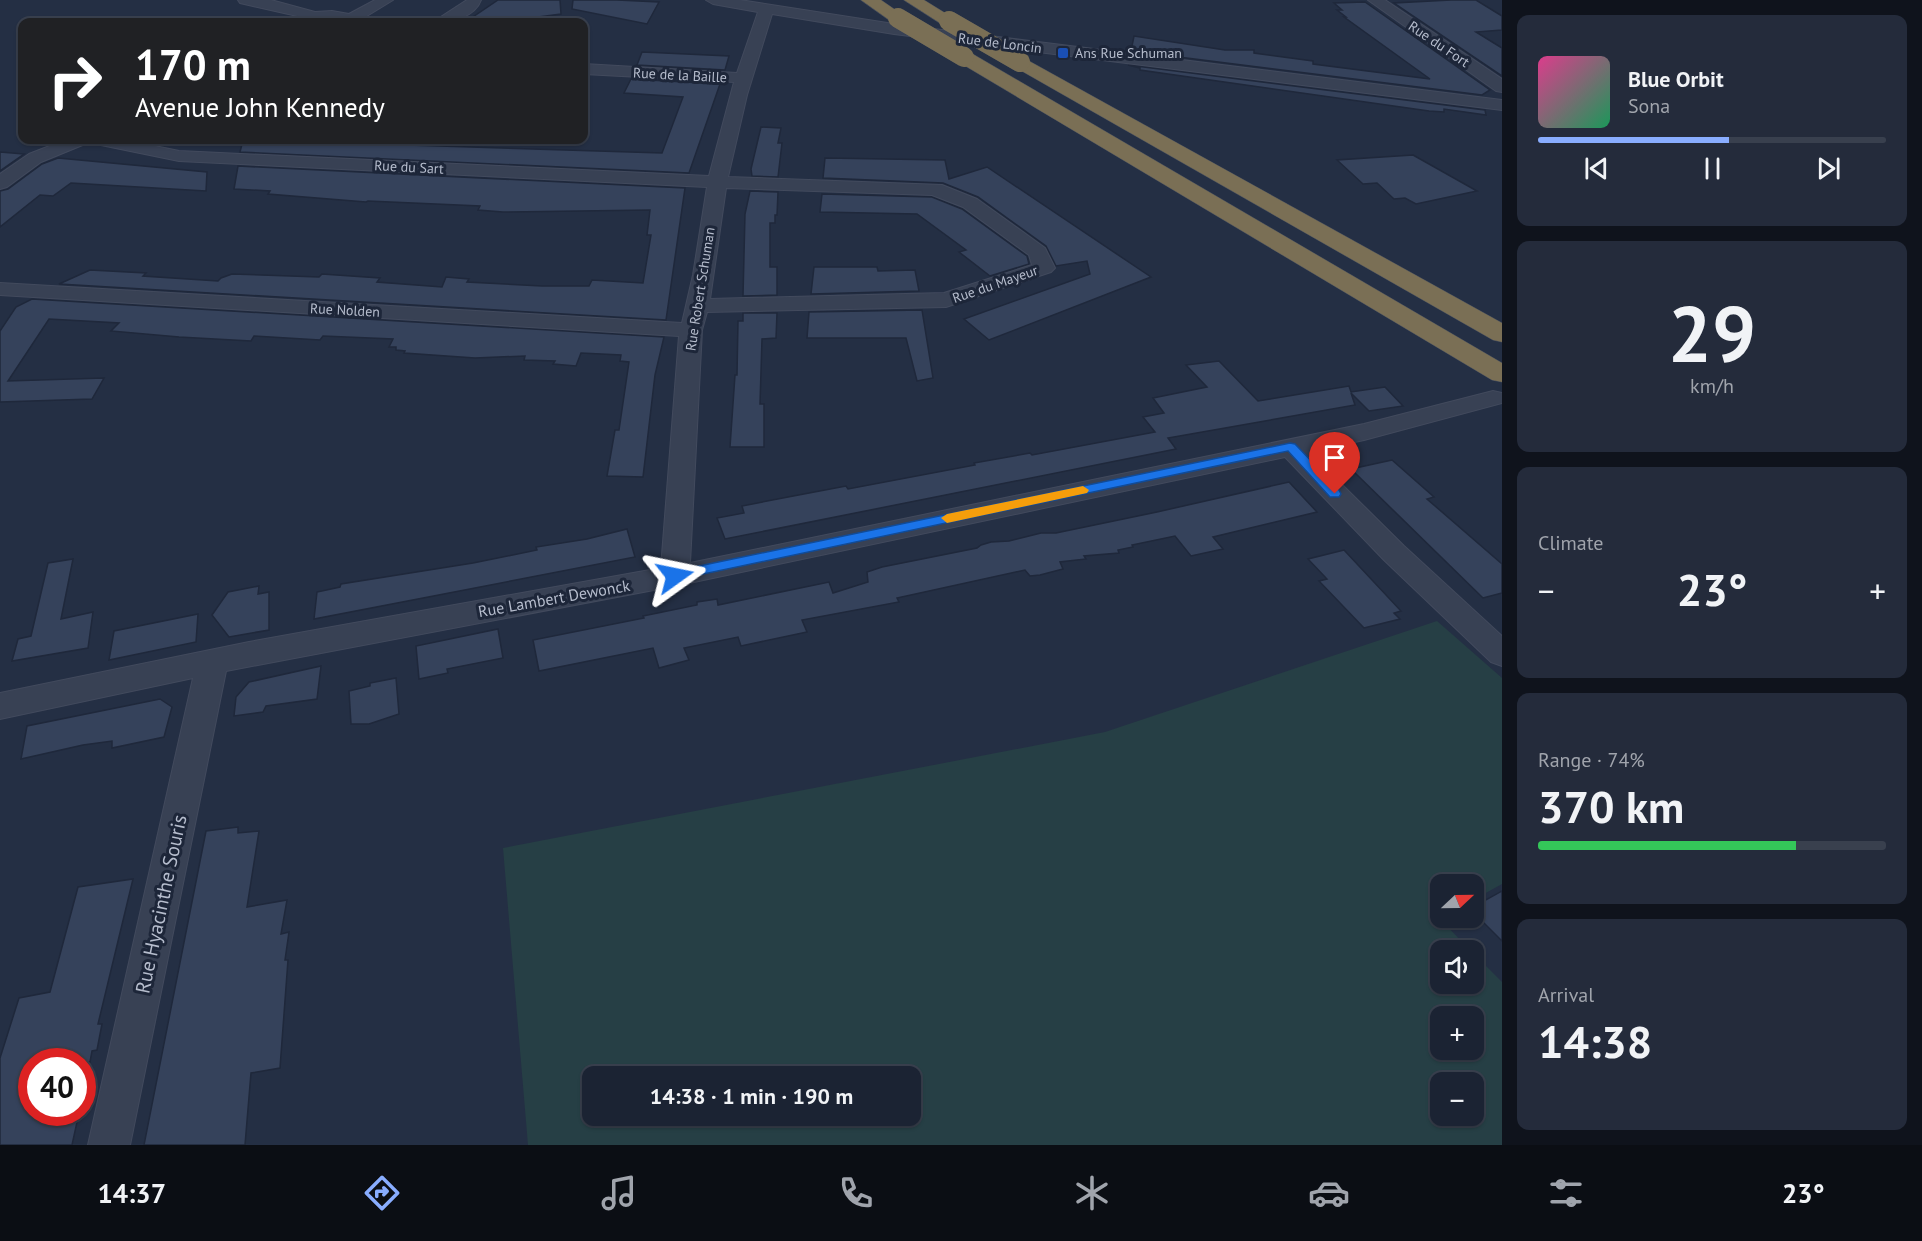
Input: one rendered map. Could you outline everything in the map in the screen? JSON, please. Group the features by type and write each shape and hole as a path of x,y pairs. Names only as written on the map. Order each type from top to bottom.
{"highway":[{"path":"869,0 1498,386"},
{"path":"912,0 1502,334"}],"street":[{"path":"245,0 315,16 332,15 340,18"},
{"path":"353,18 386,0"},
{"path":"448,18 472,5 474,0"},
{"name":"Rue de Loncin","path":"713,0 917,32 1502,105"},
{"name":"Rue du Fort","path":"1375,0 1502,87"},
{"name":"Rue Robert Schuman","path":"675,576 691,330 699,306 717,182 742,78 766,10"},
{"name":"Rue de la Baille","path":"588,69 742,78"},
{"path":"0,183 35,158 70,144"},
{"name":"Rue du Sart","path":"121,144 179,156 717,182"},
{"name":"Rue du Mayeur","path":"699,306 946,300 1044,268 1038,252 970,202 934,189 717,182"},
{"name":"Rue Nolden","path":"4,295 691,330"},
{"name":"Rue Lambert Dewonck","path":"0,706 212,662 675,576 1364,432 1498,386"},
{"path":"1290,447 1400,559 1502,654"},
{"name":"Rue Hyacinthe Souris","path":"109,1145 212,662"}],"green space":[{"path":"1437,621 1502,678 1502,884 1484,894 1484,874 1430,874 1430,928 1449,928 1460,940 1430,940 1430,994 1484,994 1484,964 1502,982 1502,1145 528,1145 503,848 1105,732"}],"building":[{"path":"498,0 560,0 561,14 531,18 471,18"},
{"path":"573,0 659,2 647,24 572,9"},
{"path":"1476,0 1502,16 1502,30 1476,32 1502,48 1502,76 1394,3"},
{"path":"1365,2 1490,90 1482,95 1131,51 1134,36 1225,50 1254,50 1254,53 1313,61 1313,64 1430,79 1344,17 1346,17 1337,10 1342,10 1334,3"},
{"path":"642,52 729,56 725,70 637,65"},
{"path":"1128,65 1485,110 1486,115 1444,109 1444,112 1429,111 1140,70 1140,68"},
{"path":"631,79 720,84 689,173 240,152 242,144 410,144 662,153 683,97 624,93"},
{"path":"761,127 781,128 778,143 782,143 778,177 752,176 751,169"},
{"path":"0,152 24,154 0,171"},
{"path":"1413,155 1477,191 1416,204 1405,198 1394,199 1377,183 1363,184 1337,160"},
{"path":"58,158 207,172 206,191 71,183 53,196 40,195 0,227 0,191 8,189 42,164"},
{"path":"825,158 945,160 949,179 987,167 1151,277 989,340 964,319 1090,274 1087,261 1056,266 1046,246 978,197 943,183 823,178"},
{"path":"238,166 685,188 666,320 59,284 90,270 146,273 143,276 218,281 232,274 319,277 322,274 380,278 377,282 442,287 446,277 469,279 467,282 542,286 589,286 592,280 643,283 651,235 647,235 650,210 503,212 478,210 480,206 366,202 268,194 270,191 234,189"},
{"path":"750,191 778,192 775,223 770,223 770,267 777,267 777,295 743,296 745,214"},
{"path":"822,194 932,197 962,209 1027,256 1029,264 990,276 959,252 966,250 917,214 820,212"},
{"path":"814,267 877,267 878,271 915,270 919,291 811,294"},
{"path":"32,299 664,337 655,375 643,477 607,476 615,430 619,430 629,362 620,361 621,355 581,353 576,366 553,364 555,361 524,360 525,356 475,358 404,353 405,351 396,350 396,347 389,347 393,339 323,336 320,340 254,336 251,341 179,337 111,331 119,323 49,319 8,381 104,378 92,399 0,402 0,331 16,307"},
{"path":"922,310 933,378 917,381 906,338 807,338 809,312"},
{"path":"743,313 777,313 776,338 762,339 760,404 764,404 764,447 730,447 735,375 737,375 738,321 743,321"},
{"path":"1219,361 1258,401 1349,386 1351,392 1385,387 1403,406 1369,411 1351,393 1355,405 1168,438 1176,449 725,539 717,518 744,513 742,506 846,486 848,489 975,465 974,463 1030,453 1032,455 1155,432 1143,417 1164,413 1153,398 1207,387 1186,365"},
{"path":"1392,460 1434,497 1427,499 1502,564 1502,593 1483,598 1351,469"},
{"path":"1289,482 1317,512 1213,537 1223,549 1191,556 1175,536 1132,545 1133,547 1118,550 1119,553 1084,556 1086,559 1060,562 1063,569 1040,575 1030,576 1025,570 897,598 899,602 802,620 807,632 741,646 738,637 684,648 689,660 659,668 653,648 539,671 533,640 644,618 643,616 697,605 697,602 717,599 718,605 829,582 833,593 868,582 867,572 882,567 977,548 991,542 1009,541 1041,533 1056,533 1157,512"},
{"path":"627,529 635,557 314,619 317,592 340,587 341,584 473,563 537,550 536,547 587,539"},
{"path":"1344,550 1401,611 1394,613 1400,619 1364,628 1319,581 1327,579 1308,559"},
{"path":"73,559 61,619 93,612 88,648 12,661 18,639 31,636 48,563"},
{"path":"259,586 258,594 269,592 269,630 229,637 212,615 228,592"},
{"path":"198,614 196,642 109,660 114,631"},
{"path":"498,629 503,658 447,669 448,673 419,679 416,646"},
{"path":"321,666 317,699 266,706 263,712 234,716 236,697 249,682"},
{"path":"396,678 399,714 369,724 351,724 349,691 370,686 370,683"},
{"path":"160,699 172,707 164,737 112,748 112,741 83,745 21,759 27,726"},
{"path":"238,827 238,833 259,831 247,907 287,900 281,934 289,932 285,960 288,960 280,1068 251,1073 245,1145 144,1145 206,831"},
{"path":"133,879 98,1024 102,1024 97,1050 96,1048 18,1048 18,1126 76,1126 72,1145 0,1145 0,1058 19,998 50,992 78,887"},
{"path":"1502,891 1502,941 1484,923 1484,901"}],"slow traffic":[{"path":"947,518 1083,490"}],"place":[{"name":"Ans Rue Schuman","path":"1063,53"}],"route":[{"path":"675,576 1290,447 1335,494"}]}
